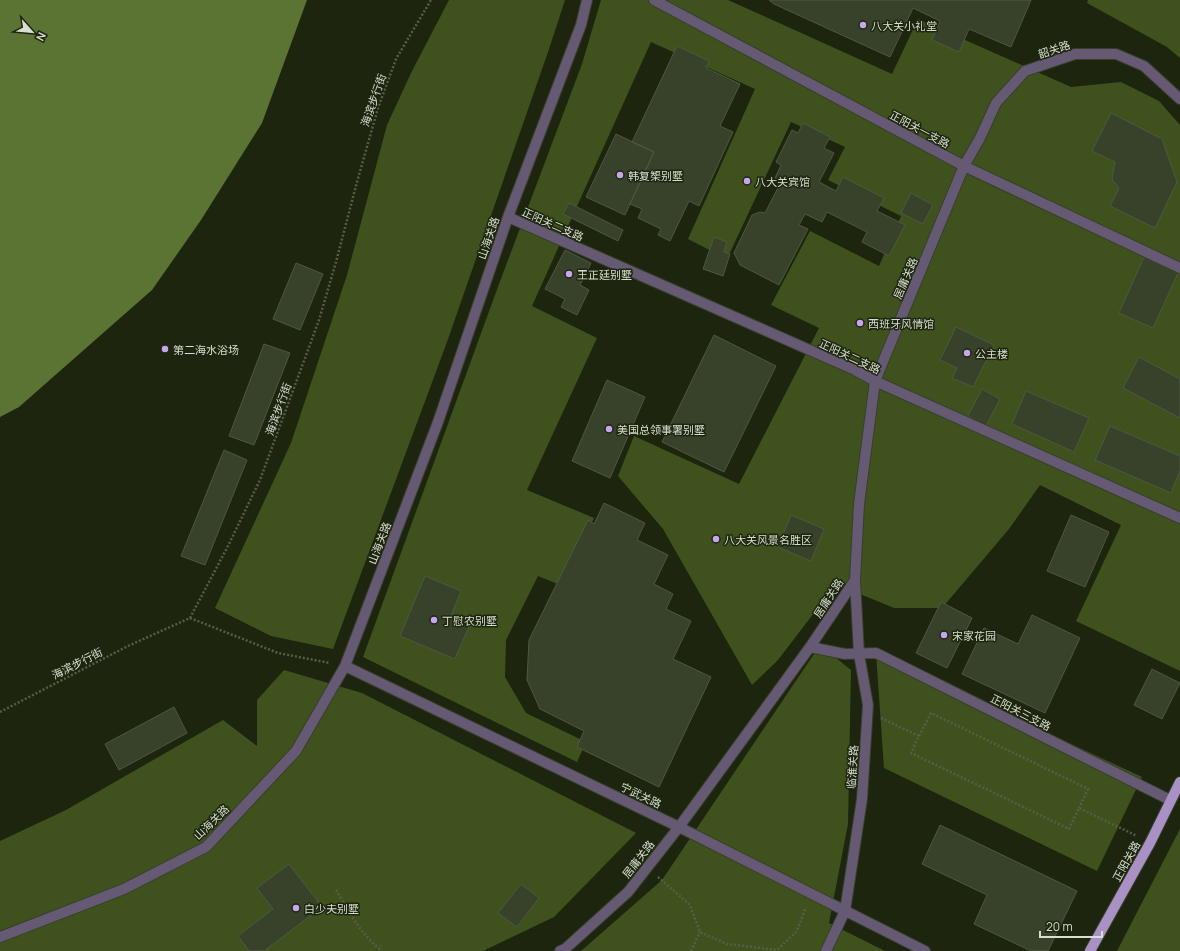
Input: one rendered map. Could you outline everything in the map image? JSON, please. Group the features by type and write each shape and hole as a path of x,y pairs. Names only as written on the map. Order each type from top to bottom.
{"main road":[{"name":"正阳关路","path":"1090,951 1150,843 1180,782"}],"street":[{"name":"山海关路","path":"0,937 124,889 206,847 296,751 345,666 438,422 508,217 581,25 587,0"},
{"name":"正阳关一支路","path":"654,0 964,166 1180,268"},
{"name":"韶关路","path":"980,138 996,103 1025,72 1075,54 1116,54 1144,66 1180,99"},
{"name":"居庸关路","path":"560,951 565,949 628,892 679,827 810,647 855,580 859,504 875,381 964,166 980,138"},
{"name":"正阳关二支路","path":"508,217 855,370 875,381 1180,518"},
{"name":"临淮关路","path":"826,951 845,910 862,799 868,705 858,654 855,580"},
{"name":"正阳关三支路","path":"810,647 845,654 876,653 1170,800"},
{"name":"宁武关路","path":"345,666 679,827 925,951"}],"path":[{"name":"海滨步行街","path":"0,712 128,646 190,618 228,546 260,480 319,320 378,108 396,59 432,0"},
{"path":"190,618 278,653 345,666"},
{"path":"868,712 919,736"},
{"path":"931,712 1088,789 1079,808 1069,829 911,753 931,712"},
{"path":"1079,808 1150,843"},
{"path":"647,868 690,905 700,932 691,951"},
{"path":"336,890 353,919 374,945 382,951"},
{"path":"700,932 727,944 777,950 797,931 811,894"}],"shaded area":[{"path":"0,0 307,0 262,123 201,220 152,290 19,407 0,417"},
{"path":"449,0 565,0 447,342 333,649 271,636 215,608 291,443 347,275 387,125 412,71"},
{"path":"601,0 728,0 892,74 918,19 1071,87 1121,82 1159,101 1180,125 1180,671 1076,621 1121,525 1040,485 1009,529 942,608 894,608 836,584 778,660 752,685 663,529 618,476 634,436 739,484 819,328 771,305 810,231 879,266 901,216 828,180 845,147 791,122 727,259 688,239 755,89 651,42 532,306 597,338 527,490 594,518 563,586 538,576 506,640 505,677 526,713 586,742 577,762 363,657 499,284 582,64"},
{"path":"1088,0 1180,0 1180,58 1167,47 1087,3"},
{"path":"820,645 851,670 848,824 829,923 885,951 581,951 662,880"},
{"path":"876,653 1142,777 1097,871 884,768"},
{"path":"284,670 362,693 636,833 554,917 483,951 0,951 0,841 66,810 223,720 257,746 257,700"},
{"path":"1180,829 1180,951 1117,951"}],"building":[{"name":"八大关小礼堂","path":"769,0 1031,0 1011,47 969,29 959,52 932,40 940,21 913,8 890,57 774,4"},
{"path":"677,46 709,61 706,68 740,84 720,126 733,132 699,206 689,201 670,241 658,235 661,229 638,218 642,209 630,204 654,152 632,142"},
{"path":"1111,113 1162,139 1177,182 1155,228 1110,206 1119,188 1112,179 1115,162 1092,151"},
{"path":"803,123 830,137 824,148 834,153 819,182 836,191 843,177 884,198 877,211 905,225 889,256 862,242 867,232 827,212 822,222 805,214 799,225 808,229 779,285 740,265 734,253 752,215 760,212 765,213 781,182 775,178 781,165 776,162 792,130 798,133"},
{"name":"韩复榘别墅","path":"616,134 654,152 625,215 586,197"},
{"path":"911,193 933,205 923,224 901,213"},
{"path":"569,203 623,230 618,241 563,214"},
{"path":"714,237 727,242 724,252 730,254 723,276 703,269"},
{"name":"王正廷别墅","path":"565,250 591,263 580,285 589,290 577,315 561,307 565,299 545,289"},
{"path":"1144,257 1178,273 1153,328 1119,313"},
{"path":"296,263 323,274 300,330 273,319"},
{"name":"公主楼","path":"956,327 994,345 973,387 952,378 957,368 940,360"},
{"path":"714,335 776,366 724,472 662,442"},
{"path":"264,344 290,353 254,445 229,436"},
{"path":"1139,357 1180,379 1180,418 1123,388"},
{"name":"美国总领事署别墅","path":"607,380 645,397 610,478 572,461"},
{"path":"982,389 1000,399 986,426 968,416"},
{"path":"1026,391 1089,418 1074,452 1012,424"},
{"path":"1110,426 1180,456 1180,471 1171,493 1095,460"},
{"path":"224,450 247,460 205,565 181,556"},
{"path":"604,503 645,523 637,540 668,555 654,584 673,594 666,609 691,621 673,659 711,677 659,787 577,747 584,731 540,709 527,680 529,640 588,520 594,524"},
{"path":"791,515 824,529 811,561 778,547"},
{"path":"1071,515 1109,532 1085,587 1047,571"},
{"name":"丁慰农别墅","path":"425,576 461,591 451,616 470,624 455,659 400,636"},
{"name":"宋家花园","path":"941,602 972,618 947,668 916,653"},
{"path":"1032,615 1080,638 1045,713 962,674 984,628 1018,644"},
{"path":"1152,669 1180,683 1162,719 1134,705"},
{"path":"174,707 187,733 119,770 105,744"},
{"path":"940,825 1077,891 1048,951 1031,951 974,924 987,895 922,864"},
{"name":"白少夫别墅","path":"289,864 322,907 264,951 249,951 238,936 273,909 257,888"},
{"path":"521,884 539,898 517,927 498,913"}],"place":[{"name":"八大关小礼堂","path":"863,25"},
{"name":"韩复榘别墅","path":"620,175"},
{"name":"八大关宾馆","path":"747,181"},
{"name":"王正廷别墅","path":"569,274"},
{"name":"西班牙风情馆","path":"860,323"},
{"name":"第二海水浴场","path":"165,349"},
{"name":"公主楼","path":"967,353"},
{"name":"美国总领事署别墅","path":"609,429"},
{"name":"八大关风景名胜区","path":"716,539"},
{"name":"丁慰农别墅","path":"434,620"},
{"name":"宋家花园","path":"944,635"},
{"name":"白少夫别墅","path":"296,908"}]}
